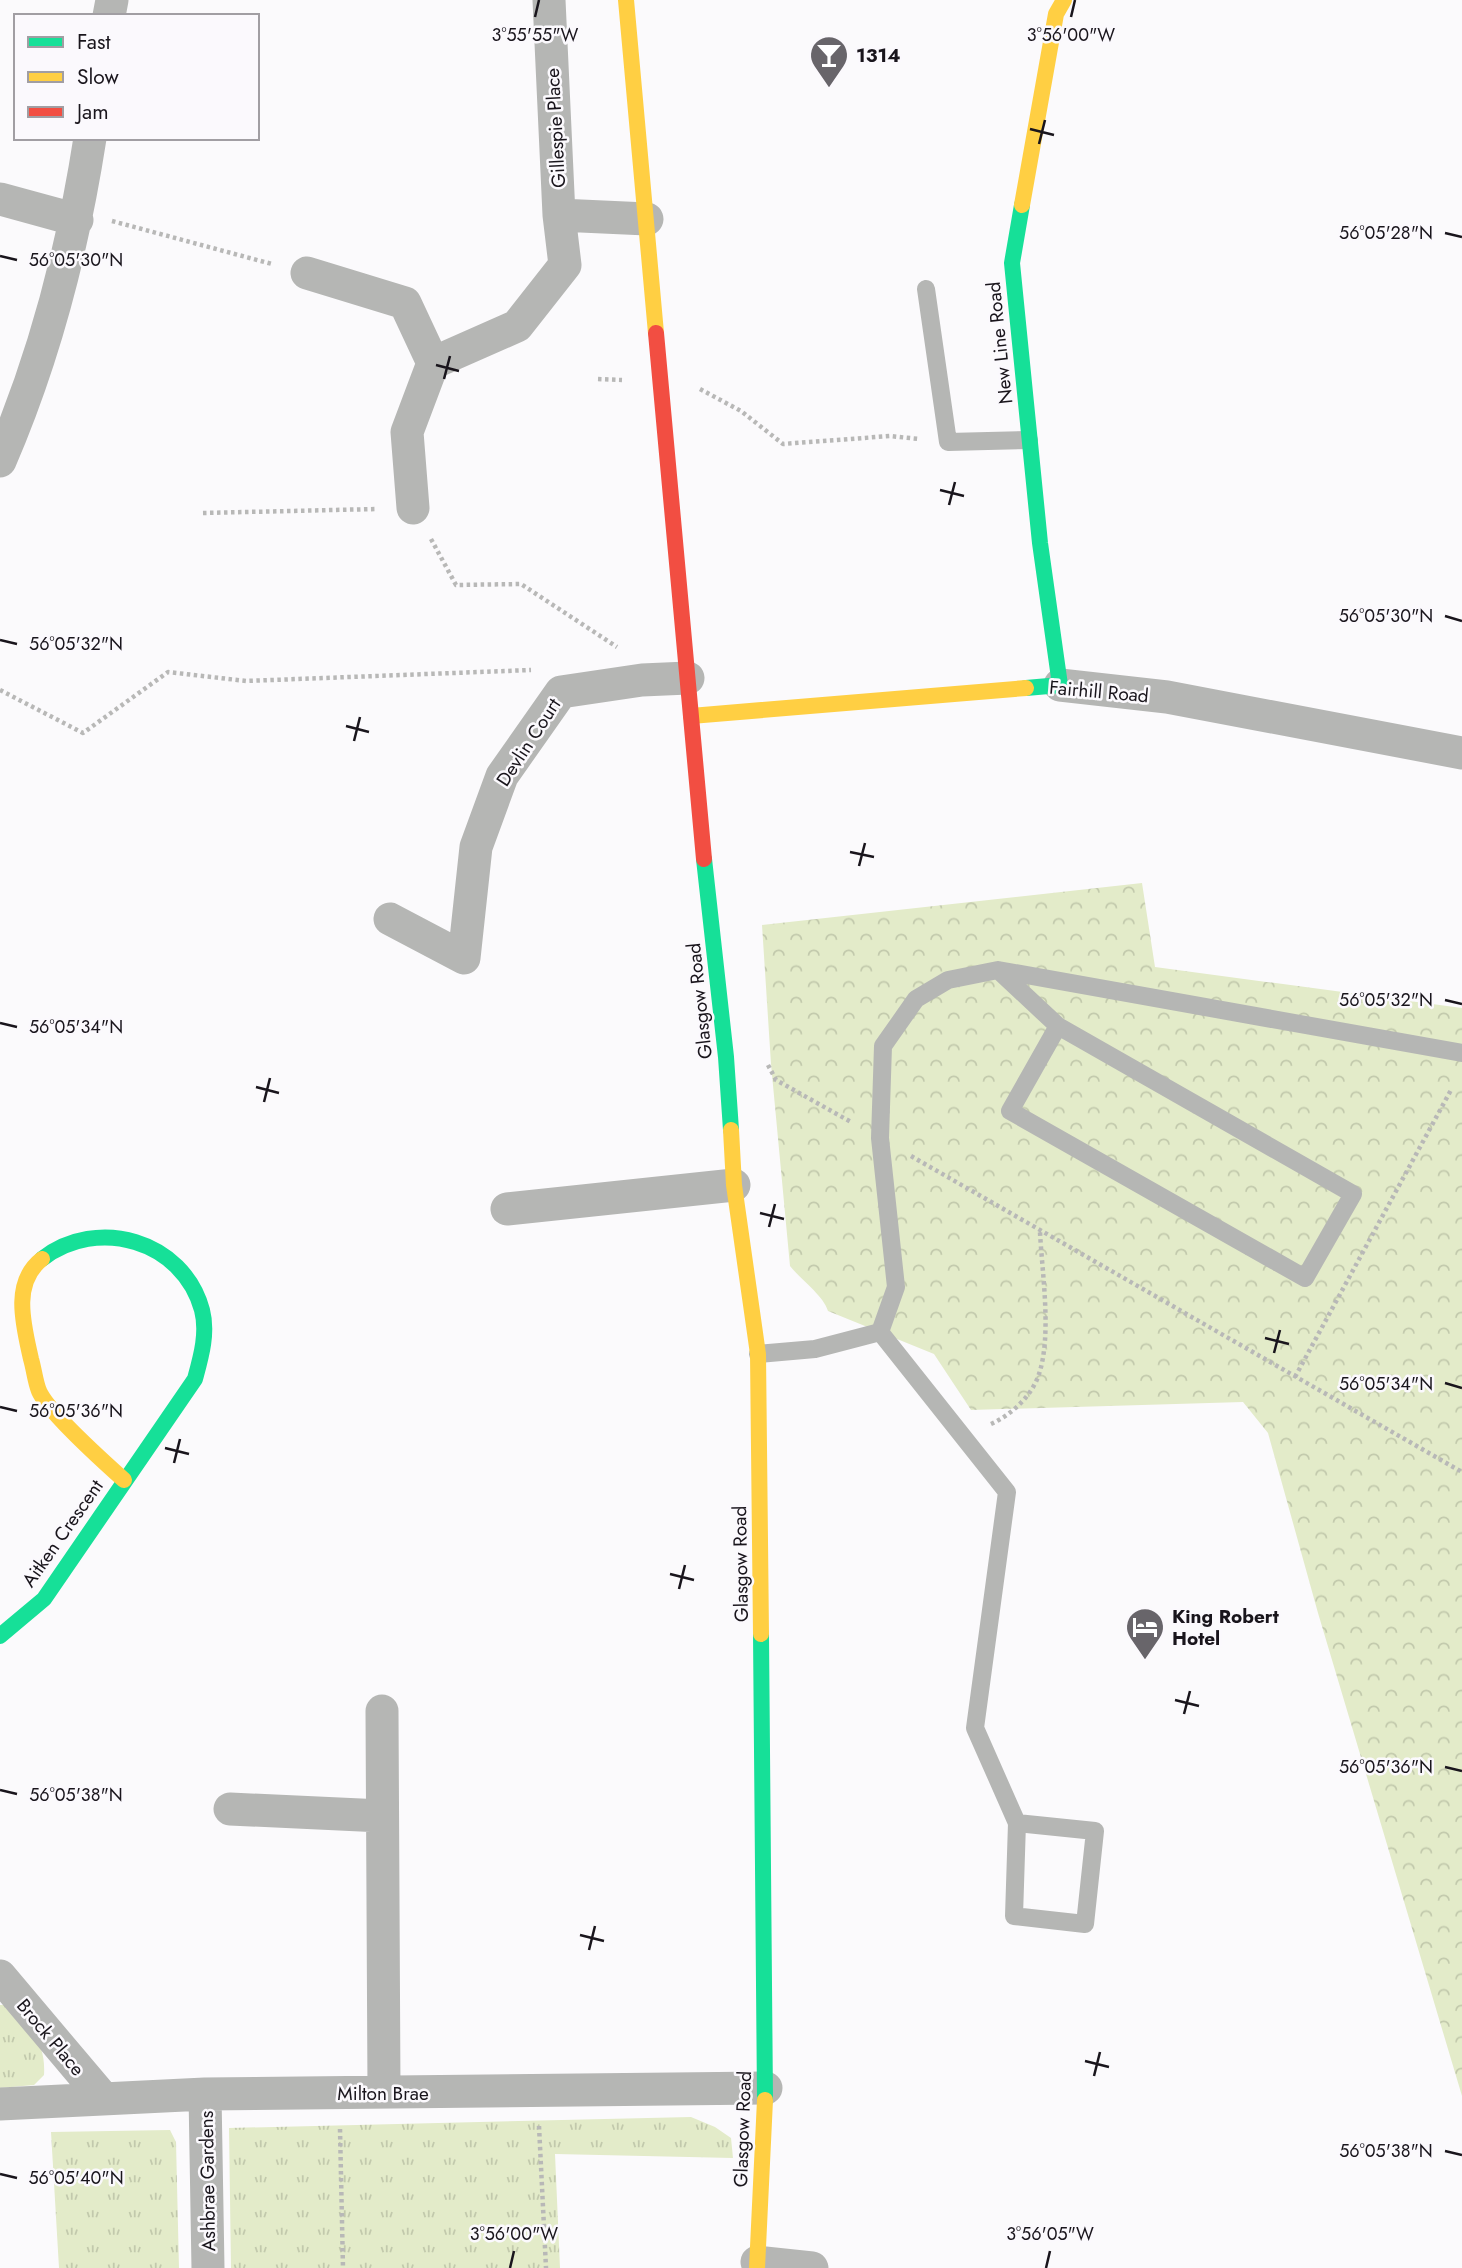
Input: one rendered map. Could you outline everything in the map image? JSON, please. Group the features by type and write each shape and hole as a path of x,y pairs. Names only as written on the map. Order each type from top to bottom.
{"main road":[{"name":"Glasgow Road","path":"625,0 704,862 726,1057 734,1185 758,1354 766,2088 757,2265"},
{"name":"New Line Road","path":"1060,685 1040,543 1012,263 1056,14 1065,0"},
{"name":"Fairhill Road","path":"691,716 1060,685"},
{"name":"Aitken Crescent","path":"0,1636 44,1599 195,1379 204,1346 202,1311 190,1282 166,1256 136,1240 94,1236 61,1245 33,1266 23,1293 22,1318 39,1392 91,1450 124,1479"}],"street":[{"name":"Gillespie Place","path":"433,363 517,326 565,265 559,215 549,0"},
{"path":"0,461 22,411 78,216 90,140"},
{"path":"0,199 78,216"},
{"name":"Gillespie Place","path":"559,215 647,219"},
{"path":"307,273 405,303 433,363 407,432 414,508"},
{"name":"Devlin Court","path":"390,919 464,958 476,847 502,776 561,691 642,680 688,678"},
{"name":"Fairhill Road","path":"1060,685 1167,697 1462,753"},
{"path":"506,1209 734,1185"},
{"path":"382,1712 384,2092"},
{"path":"230,1809 382,1816"},
{"name":"Brock Place","path":"0,1976 103,2098"},
{"name":"Milton Brae","path":"0,2104 205,2094 766,2088"},
{"name":"Ashbrae Gardens","path":"205,2094 208,2268"},
{"path":"757,2265 812,2268"}],"lane":[{"path":"926,289 948,442 1029,440"},
{"path":"998,970 1058,1026 1353,1194 1305,1278 1010,1111 1058,1026"},
{"path":"880,1332 895,1287 880,1138 883,1046 916,999 948,980 998,970 1462,1053"},
{"path":"758,1354 815,1349 880,1332"},
{"path":"880,1332 1007,1492 975,1728 1017,1823 1014,1916 1085,1924 1096,1832 1017,1823"}],"path":[{"path":"78,216 307,273"},
{"path":"598,379 659,381 698,388 741,411 783,444 890,436 948,442"},
{"path":"203,513 414,508 456,585 521,584 614,644 642,680"},
{"path":"0,690 83,733 168,672 246,681 545,669"},
{"path":"763,1055 776,1080 1462,1472"},
{"path":"1295,1377 1451,1090"},
{"path":"966,1437 1012,1414 1039,1376 1044,1341 1040,1231"},
{"path":"537,2092 547,2268"},
{"path":"336,2093 341,2138 343,2268"}],"green space":[{"path":"1142,883 1155,967 1462,1008 1462,2096 1318,1613 1268,1433 1243,1402 971,1410 934,1354 828,1311 817,1294 790,1266 771,1064 762,925"},
{"path":"0,2005 9,2005 30,2028 39,2044 44,2075 34,2085 0,2088"},
{"path":"691,2117 715,2127 731,2138 733,2158 555,2154 560,2268 231,2268 229,2128"},
{"path":"170,2130 176,2142 179,2268 59,2268 51,2132"}],"traffic: fast":[{"path":"1022,205 1012,263 1040,543 1060,685 1026,688"},
{"path":"704,859 726,1057 731,1130"},
{"path":"0,1636 44,1599 195,1379 204,1336 202,1310 192,1286 177,1266 158,1252 136,1242 112,1238 88,1239 64,1246 42,1259"},
{"path":"761,1634 765,2100"}],"traffic: slow":[{"path":"626,0 656,333"},
{"path":"1022,205 1056,14 1064,0"},
{"path":"691,716 1026,688"},
{"path":"731,1130 734,1185 758,1354 761,1634"},
{"path":"42,1259 26,1280 22,1306 25,1333 39,1391 65,1424 124,1480"},
{"path":"757,2268 765,2100"}],"traffic: jam":[{"path":"656,333 704,859"}],"place":[{"name":"1314","path":"829,89"},
{"name":"King Robert Hotel","path":"1145,1661"}]}
